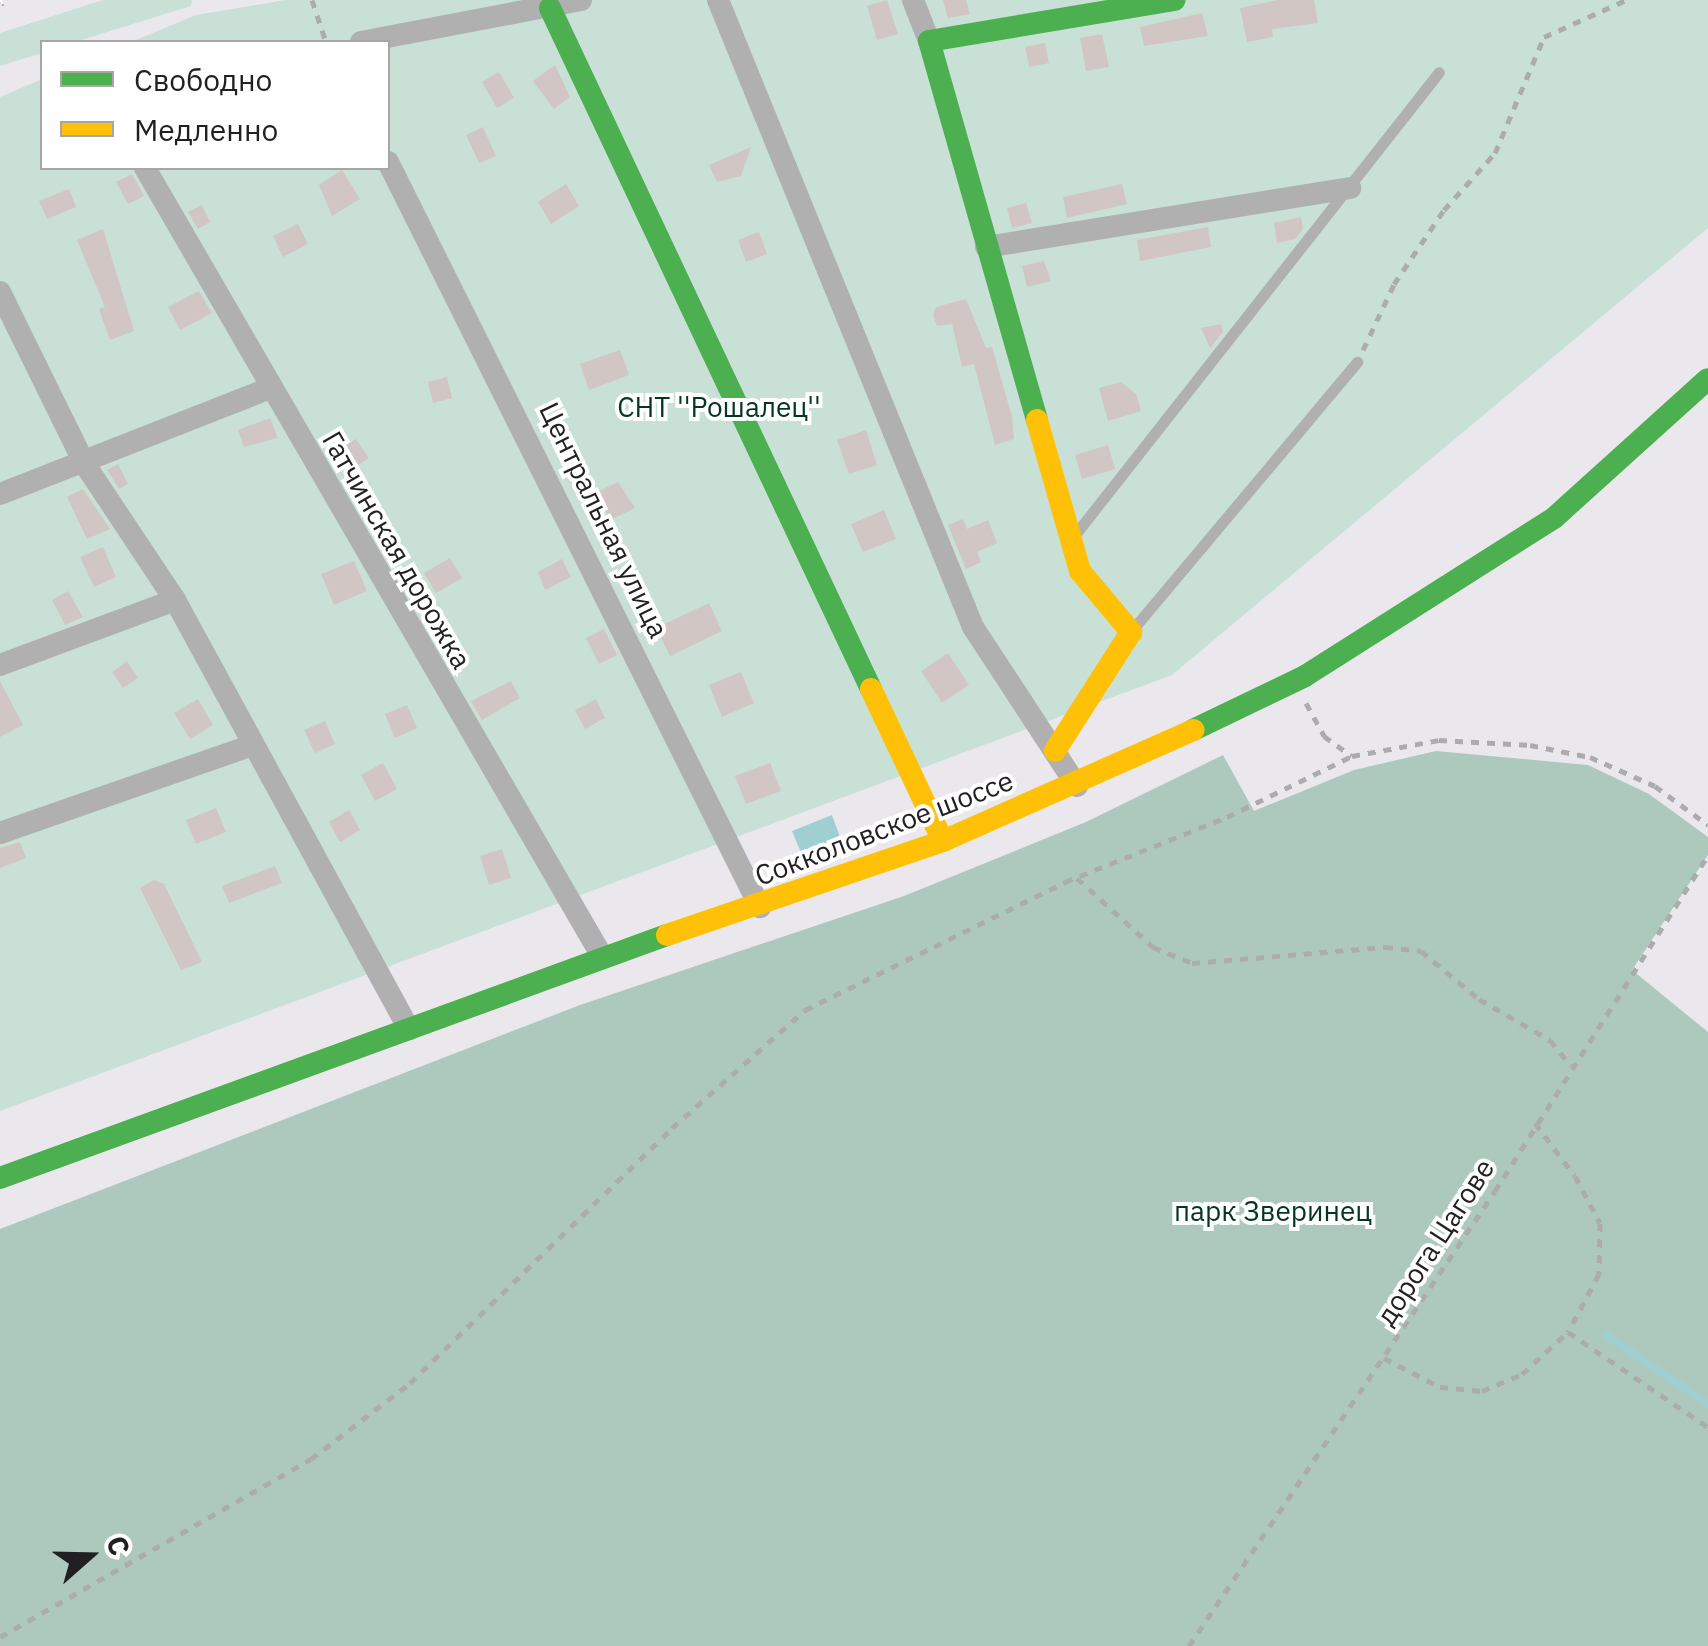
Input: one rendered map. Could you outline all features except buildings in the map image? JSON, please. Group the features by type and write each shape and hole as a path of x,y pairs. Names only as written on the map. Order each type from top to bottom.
{"street":[{"path":"372,40 581,0"},
{"path":"718,0 973,627 1077,786"},
{"path":"914,0 1080,570 1130,632 1055,751"},
{"path":"928,41 1174,0"},
{"path":"550,8 943,841"},
{"name":"Центральная улица","path":"390,166 760,907"},
{"name":"Гатчинская дорожка","path":"146,170 603,958"},
{"path":"986,247 1350,188"},
{"path":"0,292 7,330 84,462 175,600 250,746 409,1029"},
{"name":"Сокколовское шоссе","path":"0,1178 603,958 943,841 1077,786 1296,681 1554,518 1708,379"},
{"path":"0,494 271,388"},
{"path":"0,665 175,600"},
{"path":"0,833 250,746"}],"lane":[{"path":"1071,540 1439,72"},
{"path":"1130,632 1357,362"}],"path":[{"path":"312,0 325,40"},
{"path":"1357,362 1394,284 1444,210 1494,153 1544,36 1626,0"},
{"path":"1296,681 1324,736 1352,756"},
{"path":"0,1637 311,1460 410,1383 672,1128 805,1010 1077,878 1227,817 1352,756 1439,740 1530,745 1590,757 1655,786 1708,825"},
{"name":"дорога Цагове","path":"1189,1646 1383,1358 1708,855"},
{"path":"1077,878 1153,947 1192,963 1385,947 1421,950 1479,999 1550,1040 1571,1066"},
{"path":"1383,1358 1440,1387 1482,1391 1522,1374 1568,1332 1599,1274 1600,1223 1575,1176 1535,1123"},
{"path":"1568,1332 1708,1427"}],"green space":[{"path":"103,0 192,0 191,6 81,40 40,40 40,54 0,66 0,33"},
{"name":"СНТ ''Рошалец''","path":"285,0 1708,0 1708,228 1172,675 0,1111 0,97 40,80 40,170 390,170 390,40 136,40 196,15"},
{"name":"парк Зверинец","path":"1436,751 1588,765 1649,794 1708,837 1708,855 1632,970 1708,1032 1708,1646 0,1646 0,1229 580,1005 904,896 1086,822 1223,755 1254,811 1354,770"}],"water":[{"path":"832,815 840,837 801,853 792,831"}],"waterway":[{"path":"1606,1335 1708,1404"}],"traffic: fast":[{"path":"1037,420 929,41 1175,0"},
{"path":"550,8 871,689"},
{"path":"1193,730 1305,676 1554,518 1708,379"},
{"path":"0,1178 667,935"}],"traffic: slow":[{"path":"1037,420 1080,571 1131,632 1055,751"},
{"path":"871,689 943,841"},
{"path":"667,935 943,841 1193,730"}]}
